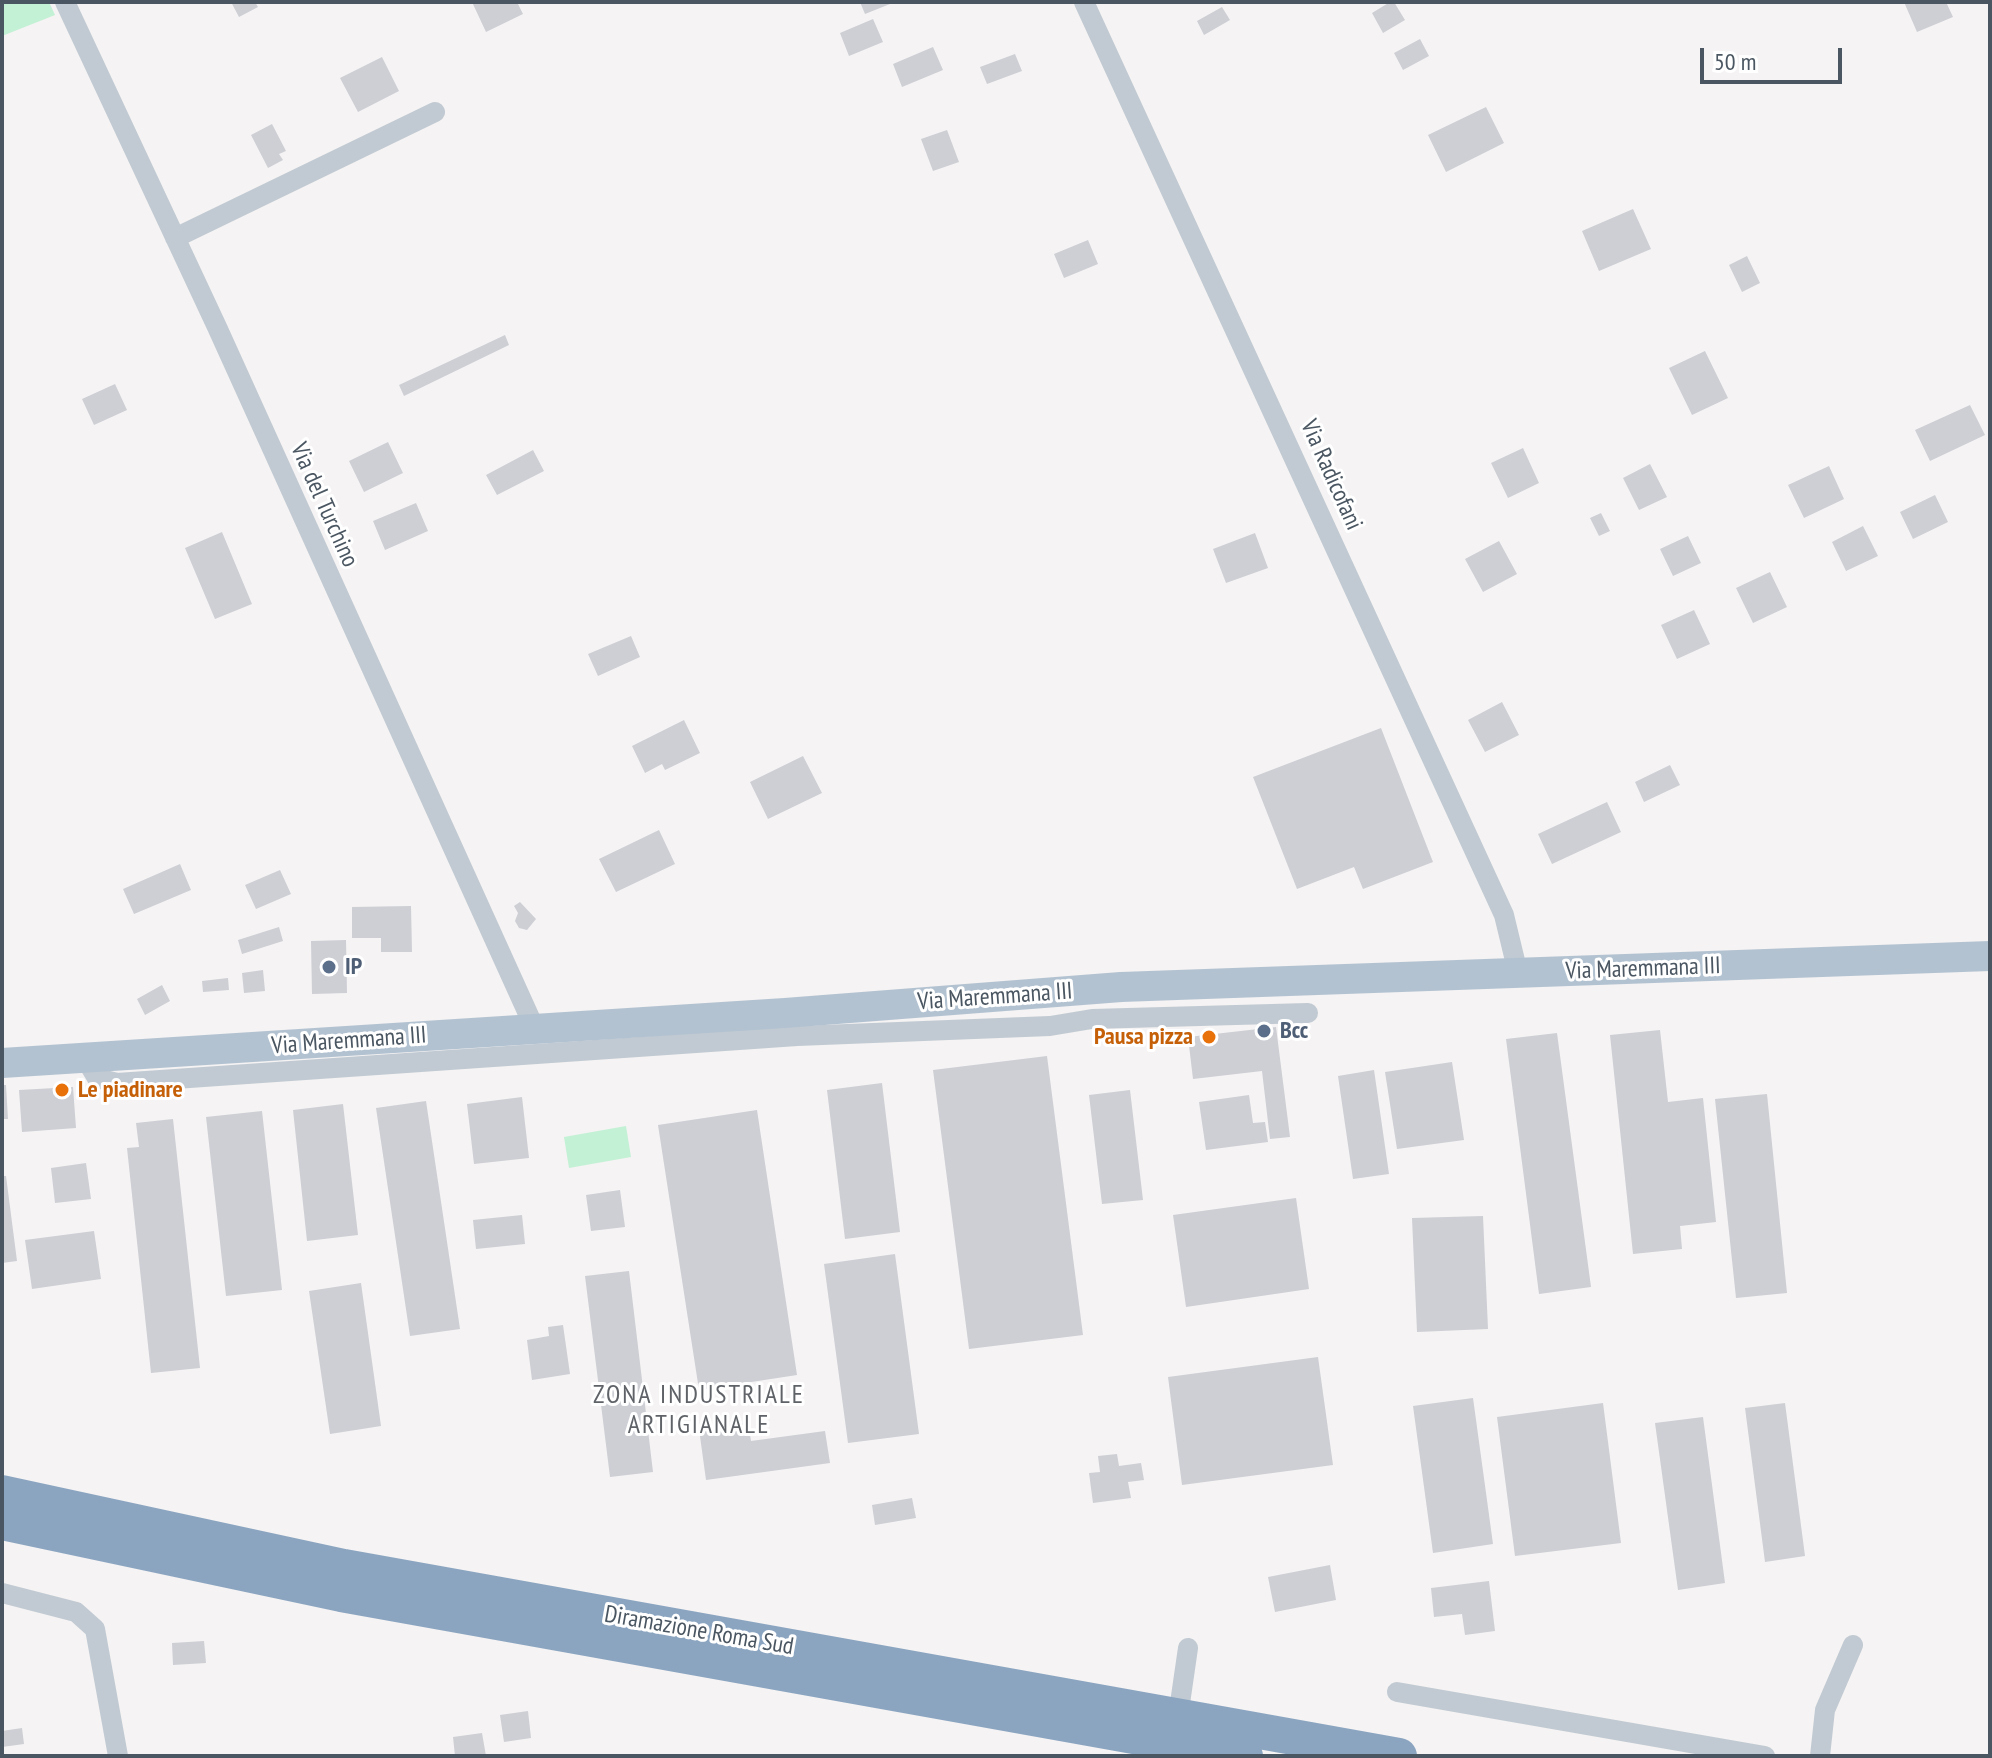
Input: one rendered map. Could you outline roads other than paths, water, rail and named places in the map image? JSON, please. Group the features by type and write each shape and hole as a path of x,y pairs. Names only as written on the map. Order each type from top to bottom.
{"highway":[{"name":"Diramazione Roma Sud","path":"2,1493 344,1567 1399,1756"},
{"name":"Diramazione Roma Sud","path":"2,1522 326,1591 1245,1756"}],"main road":[{"name":"Via Maremmana III","path":"2,1063 1121,987 1990,956"}],"street":[{"name":"Via del Turchino","path":"65,2 535,1029"},
{"name":"Via Radicofani","path":"1084,2 1497,901 1511,934 1518,973"},
{"path":"175,238 435,112"},
{"path":"85,1058 97,1078 117,1083 797,1036 1050,1026 1092,1019 1308,1013"},
{"path":"2,1593 76,1612 95,1629 118,1756"},
{"path":"1820,1756 1825,1710 1853,1645"},
{"path":"1172,1756 1188,1648"},
{"path":"1397,1692 1765,1756"}],"place":[{"name":"IP","path":"329,967"},
{"name":"Bcc","path":"1264,1031"},
{"name":"Pausa pizza","path":"1209,1037"},
{"name":"Le piadinare","path":"62,1090"}],"district":[{"name":"ZONA INDUSTRIALE ARTIGIANALE","path":"699,1411"}]}
